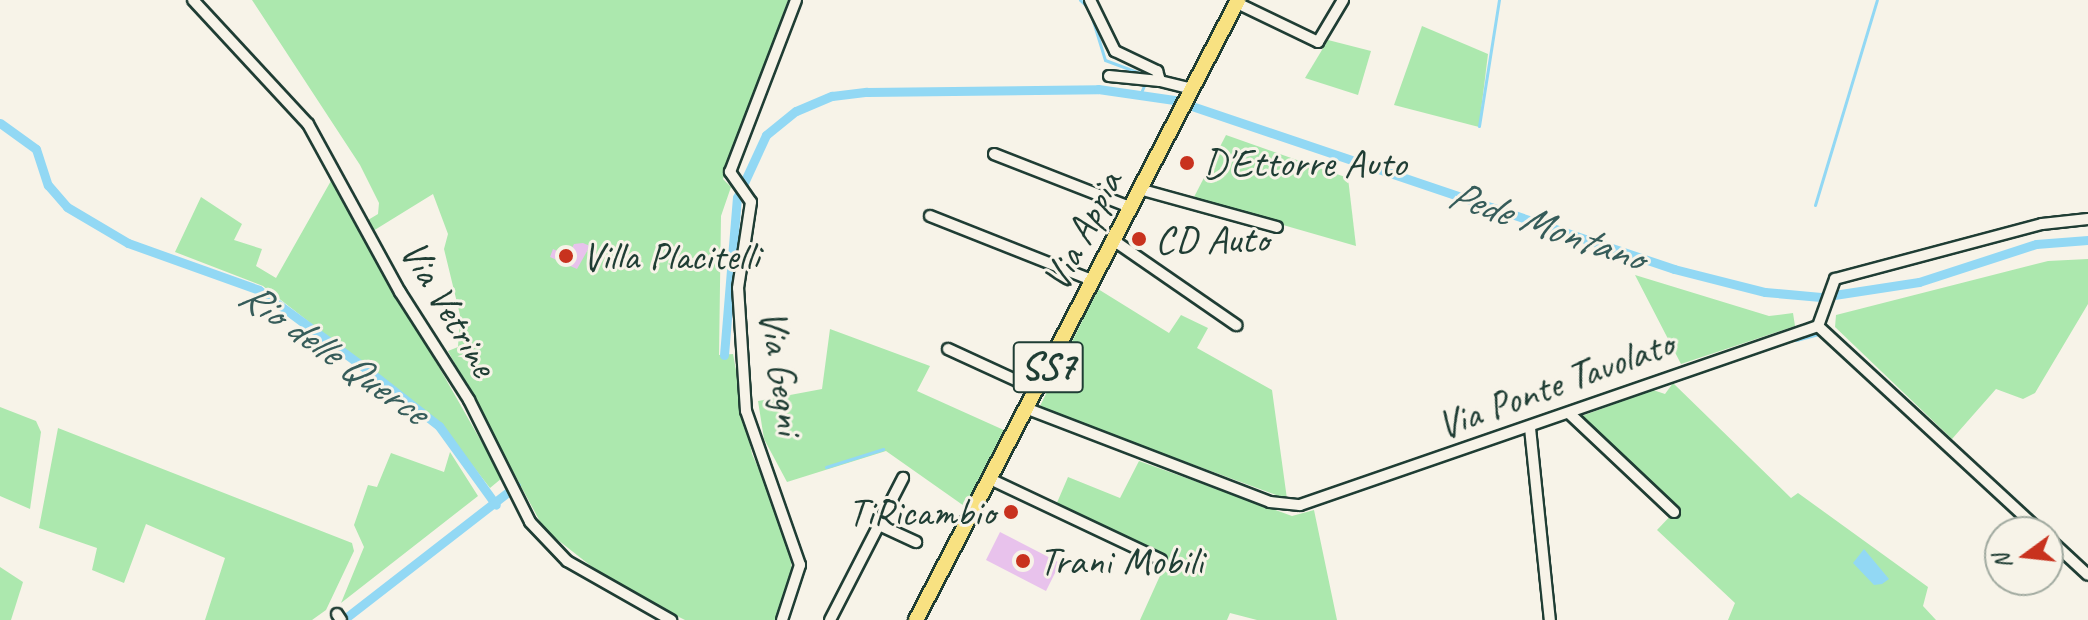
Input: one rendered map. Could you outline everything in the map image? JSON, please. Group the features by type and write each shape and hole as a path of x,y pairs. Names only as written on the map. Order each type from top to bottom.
{"main road":[{"name":"Via Appia","path":"916,620 1238,1"}],"street":[{"name":"Via Vetrine","path":"193,0 308,124 517,498 567,561 671,620"},
{"name":"Via Gegni","path":"782,620 800,565 746,411 738,288 748,193 731,177 796,0"},
{"path":"1090,0 1106,43 1157,71 1151,80"},
{"path":"1238,1 1318,42 1343,0"},
{"path":"1109,76 1151,80 1192,90"},
{"path":"994,154 1130,207"},
{"path":"1139,189 1277,227"},
{"path":"930,216 1092,280"},
{"path":"2024,516 1818,326 1833,284 2042,224 2088,219"},
{"path":"1113,240 1236,325"},
{"name":"Via Ponte Tavolato","path":"1028,409 1270,502 1300,505 1818,326"},
{"path":"948,349 1037,390"},
{"path":"1570,414 1674,512"},
{"path":"1530,428 1550,620"},
{"path":"830,620 903,478"},
{"path":"990,479 1161,560"},
{"path":"879,525 916,542"},
{"path":"2064,553 2088,575"}],"green space":[{"path":"252,0 788,0 723,179 731,187 721,216 719,355 733,354 752,454 789,537 793,587 778,620 685,620 615,585 544,529 448,351 458,347 460,315 444,249 448,234 433,194 373,231 368,220 378,214 379,203 360,165"},
{"path":"1422,26 1488,54 1479,127 1394,105"},
{"path":"1328,40 1371,51 1358,95 1305,78"},
{"path":"1226,135 1348,178 1356,246 1193,199"},
{"path":"332,179 502,478 490,488 441,425 263,286 175,252 201,197 242,224 234,240 262,249 256,266 276,278"},
{"path":"2088,259 2088,304 2035,393 2023,399 1996,389 1952,439 1835,327 1836,315 2048,261"},
{"path":"1635,275 1769,316 1793,313 1795,326 1681,364"},
{"path":"1098,289 1169,333 1181,315 1208,328 1197,348 1272,390 1287,499 1039,408"},
{"path":"830,329 930,366 917,391 1006,431 967,508 886,451 787,482 764,439 758,401 822,389"},
{"path":"1673,383 1791,498 1798,493 1928,587 1923,606 1936,620 1728,620 1735,603 1657,530 1676,510 1579,417 1653,390 1665,394"},
{"path":"0,407 36,421 41,432 30,509 0,496"},
{"path":"58,428 352,543 354,551 326,610 312,620 205,620 225,558 146,524 124,583 92,570 97,548 39,528"},
{"path":"450,452 478,496 341,603 364,547 354,525 368,485 377,487 391,453 444,472"},
{"path":"1139,461 1292,516 1314,510 1337,620 1257,620 1230,613 1227,620 1140,620 1168,558 1056,505 1068,477 1120,498"},
{"path":"0,567 23,582 11,620 0,620"}],"water":[{"path":"1864,549 1889,579 1882,584 1874,585 1853,563"}],"building":[{"name":"Villa Placitelli","path":"574,244 590,246 577,269 550,257 553,249 568,256"},
{"name":"Trani Mobili","path":"1000,532 1060,563 1046,591 986,560"}],"waterway":[{"path":"1080,0 1089,8 1105,60 1148,76"},
{"path":"1479,126 1499,0"},
{"path":"1815,205 1877,0"},
{"path":"1140,95 1145,83"},
{"name":"Pede Montano","path":"724,355 737,198 766,135 796,111 832,96 867,92 1098,89 1174,100 1674,269 1765,292 1821,297 1919,282 2036,244 2088,240"},
{"name":"Rio delle Querce","path":"0,123 36,149 48,185 67,207 128,243 259,290 366,369 439,426 496,505"},
{"path":"1796,340 1819,334 1948,453"},
{"path":"826,467 883,449"},
{"name":"Pede Montano","path":"343,620 516,486"}],"place":[{"name":"D'Ettorre Auto","path":"1187,163"},
{"name":"CD Auto","path":"1139,239"},
{"name":"Villa Placitelli","path":"566,256"},
{"name":"TiRicambio","path":"1011,512"},
{"name":"Trani Mobili","path":"1023,561"}]}
